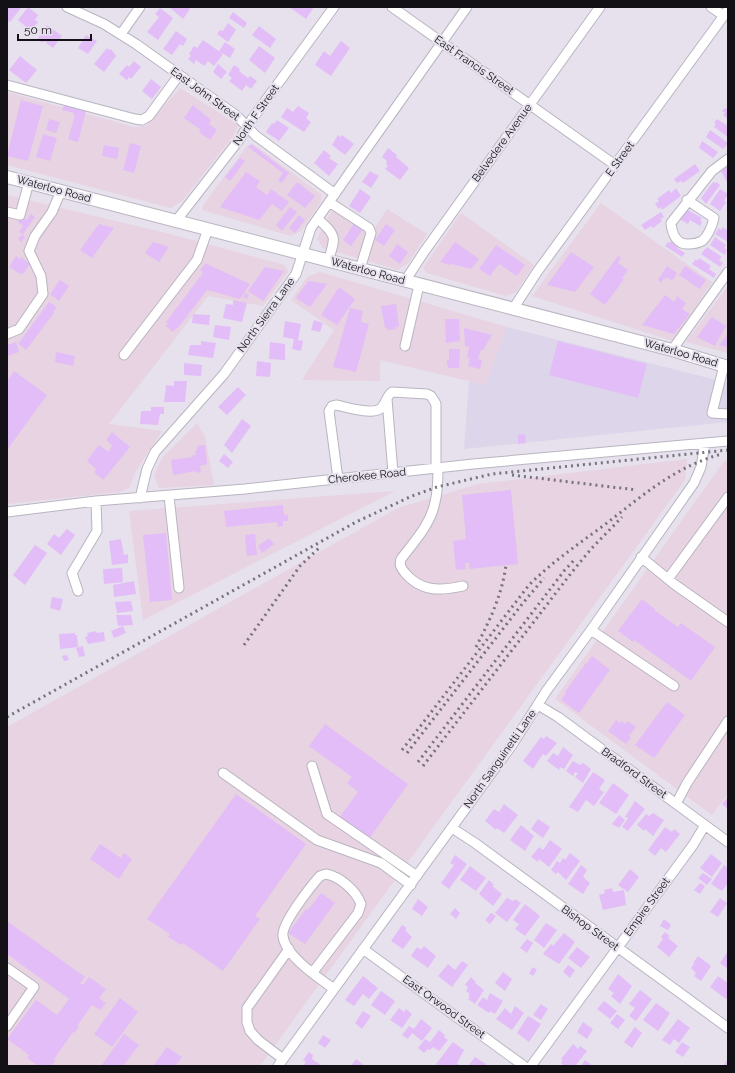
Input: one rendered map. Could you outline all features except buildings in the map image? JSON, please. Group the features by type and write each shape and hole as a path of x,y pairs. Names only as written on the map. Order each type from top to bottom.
{"main road":[{"name":"Waterloo Road","path":"7,177 672,350 726,366"}],"street":[{"name":"East John Street","path":"67,7 104,24 121,34 237,116 256,136 299,166 335,194"},
{"path":"121,34 140,7"},
{"name":"North F Street","path":"176,221 239,140 334,7"},
{"name":"East Francis Street","path":"392,7 615,165"},
{"name":"North Sierra Lane","path":"140,498 147,469 155,452 224,374 296,274 309,234 318,219 467,7"},
{"name":"Belvedere Avenue","path":"406,281 424,252 600,7"},
{"path":"711,7 726,13"},
{"name":"E Street","path":"513,309 537,272 726,13"},
{"path":"7,85 142,120 149,116 179,75"},
{"path":"688,200 714,218 711,227 702,241 695,244 684,244 676,239 670,223 688,200 712,171 728,159"},
{"path":"7,212 20,215 29,182"},
{"path":"7,334 19,329 43,294 41,276 29,251 35,236 52,212 61,191"},
{"path":"329,202 369,228 371,233 360,269"},
{"path":"318,219 333,235 334,242 328,261"},
{"path":"124,355 197,260 208,229"},
{"path":"672,350 728,272"},
{"path":"405,346 420,285"},
{"path":"726,366 712,413 728,414"},
{"path":"338,479 329,411 332,406 336,404 365,411 374,411 379,410 386,398 392,392 427,394 436,404 437,468 435,503 432,515 423,530 401,559 400,563 402,569 407,575 414,583 420,586 450,589 463,586"},
{"path":"386,398 394,473"},
{"name":"Cherokee Road","path":"7,512 96,501 169,496 437,468 728,441"},
{"name":"North Sanguinetti Lane","path":"280,1063 512,745 547,690 694,483 701,467 705,443"},
{"path":"169,496 179,588"},
{"path":"668,579 728,497"},
{"path":"78,591 72,573 97,531 96,501"},
{"path":"641,557 668,579 728,622"},
{"path":"591,630 674,686"},
{"name":"Bradford Street","path":"538,705 558,717 728,842"},
{"path":"676,804 687,784 728,721"},
{"path":"312,766 327,814 417,876"},
{"path":"223,773 317,840 381,863 411,884"},
{"name":"Empire Street","path":"531,1066 693,845 705,825"},
{"name":"Bishop Street","path":"452,828 475,843 728,1028"},
{"path":"313,972 360,909 362,904 352,889 329,874 322,874 320,876 290,916 282,935 285,944 305,966 334,989"},
{"path":"280,1063 250,1031 247,1022 247,1008 289,949"},
{"name":"East Orwood Street","path":"363,949 524,1066"},
{"path":"7,968 34,987 7,1026"}],"shaded area":[{"path":"180,88 238,125 234,135 183,200 171,208 7,165 7,92 134,127 146,126"},
{"path":"253,144 321,194 321,202 301,231 291,236 202,210 204,204 247,146"},
{"path":"7,195 170,234 285,265 288,272 263,306 208,296 109,424 162,431 136,471 129,488 120,492 7,504"},
{"path":"337,200 375,228 387,209 427,234 409,262 398,270 323,248 317,239"},
{"path":"601,203 712,282 673,341 532,296"},
{"path":"461,213 534,265 515,293 506,296 427,273 423,268"},
{"path":"320,272 507,327 485,385 380,360 380,381 302,380 334,330 291,300 307,277"},
{"path":"728,286 728,353 686,342"},
{"path":"507,327 728,383 728,422 464,449 469,381 485,384"},
{"path":"197,423 205,437 214,485 159,488 154,475 162,458"},
{"path":"687,459 685,480 260,1066 10,1066 7,1064 7,727 398,508 478,484"},
{"path":"724,461 728,461 728,793 712,815 555,699"},
{"path":"395,491 143,620 129,511"}],"railway":[{"path":"7,717 356,522 412,496 437,487 492,474 728,450"},
{"path":"402,750 529,585 537,577 564,554 674,474 705,459 722,454"},
{"path":"512,475 637,490"},
{"path":"423,766 572,572 591,549 622,517"},
{"path":"244,645 300,566 320,547"},
{"path":"418,762 564,571 575,559"},
{"path":"476,647 495,607 502,587 506,565"},
{"path":"407,753 544,578"}]}
